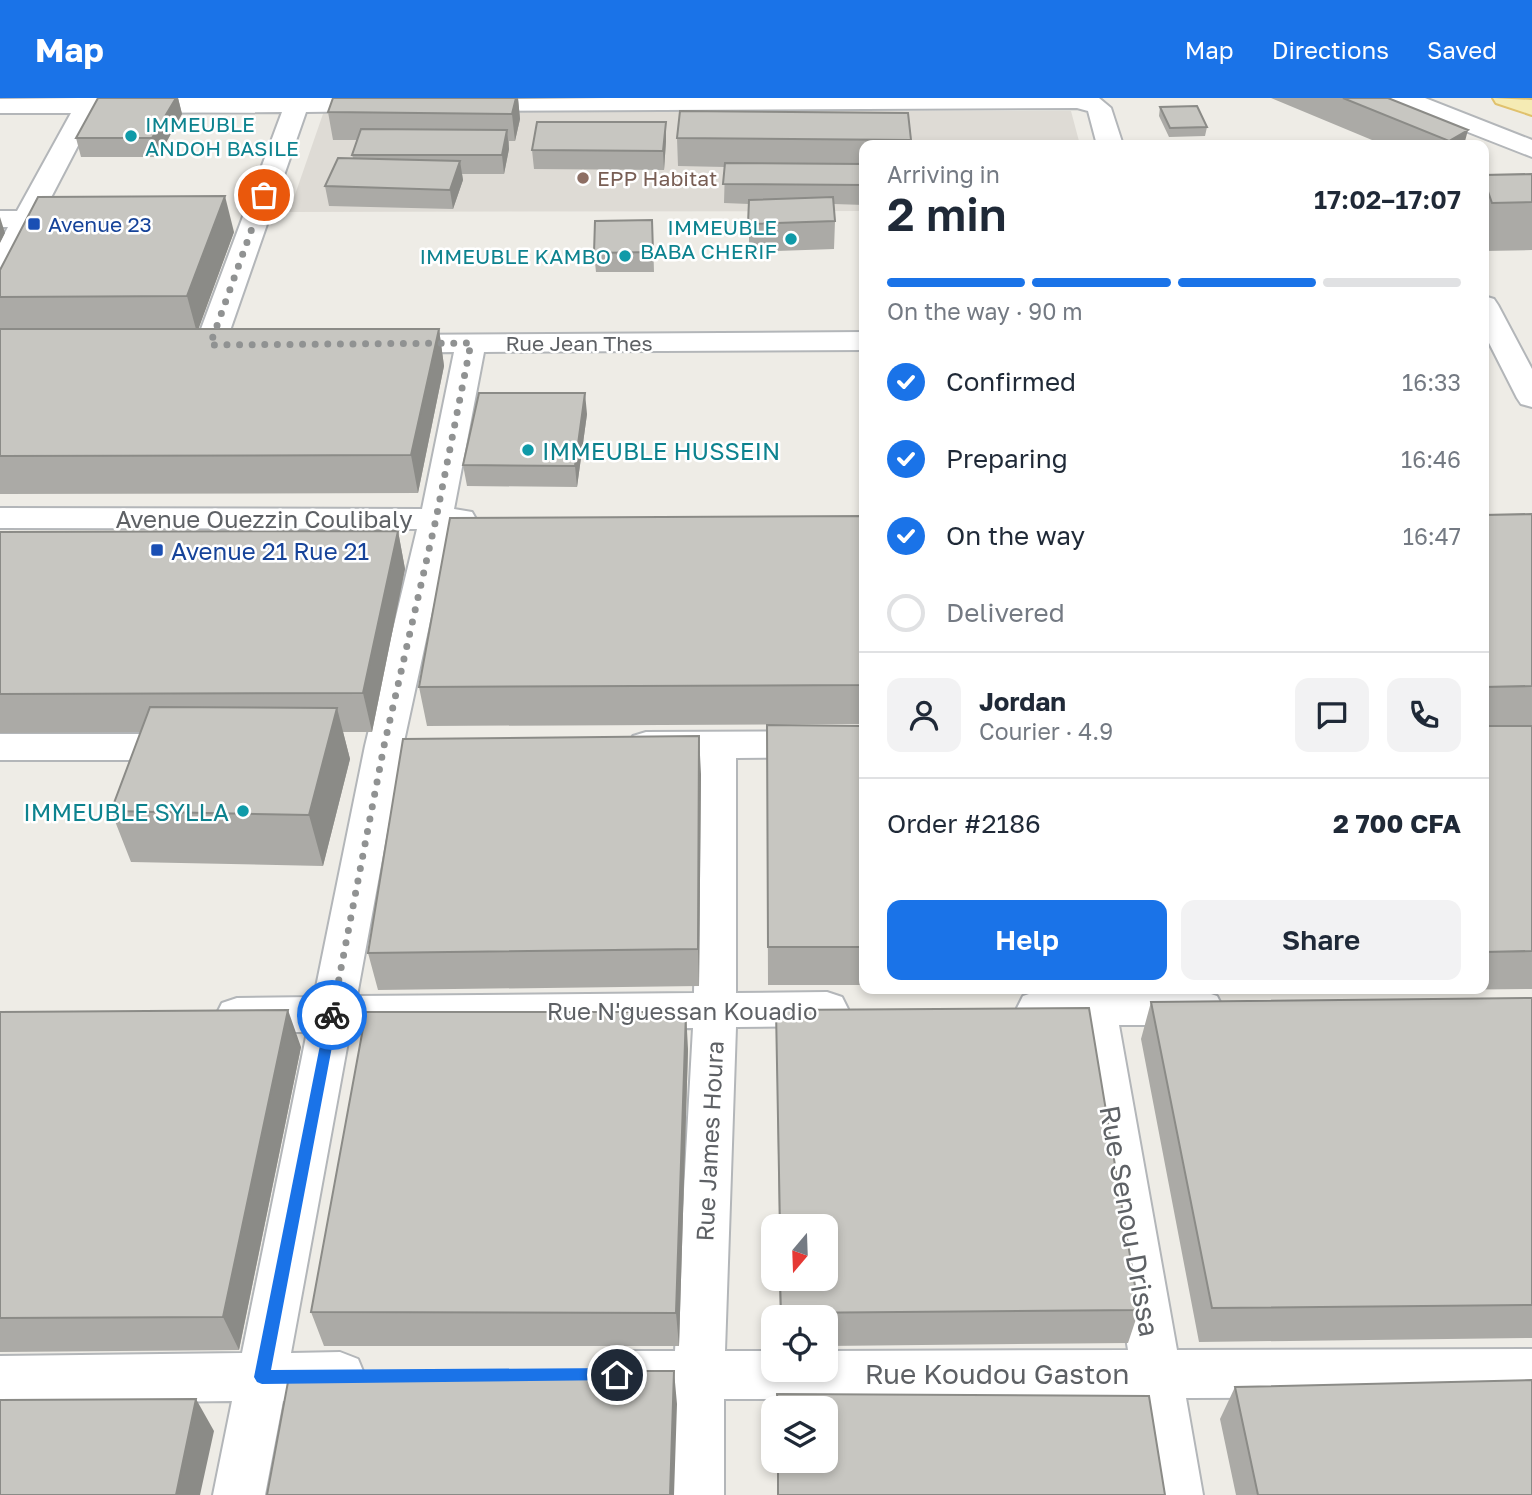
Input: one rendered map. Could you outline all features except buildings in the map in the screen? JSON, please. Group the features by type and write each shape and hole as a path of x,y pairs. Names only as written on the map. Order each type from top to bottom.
{"main road":[{"path":"1505,98 1532,108"}],"street":[{"path":"1403,98 1532,149"},
{"path":"437,104 1064,99 1094,104 1101,114 1109,140"},
{"path":"209,345 298,101"},
{"path":"0,106 89,102 298,101 409,104"},
{"path":"0,268 13,219 89,102"},
{"path":"229,218 256,218"},
{"path":"13,219 107,219"},
{"path":"1493,340 1532,340"},
{"path":"1493,340 1532,398"},
{"name":"Rue Jean Thes","path":"361,344 859,341"},
{"path":"239,1495 384,746 436,519 471,343"},
{"name":"Avenue Ouezzin Coulibaly","path":"0,518 489,519"},
{"path":"606,745 859,744"},
{"name":"Rue James Houra","path":"698,1495 698,1374 715,1010 717,745"},
{"path":"343,746 426,746"},
{"path":"0,747 219,747"},
{"path":"999,1009 1092,998 1233,1008"},
{"name":"Rue Senou Drissa","path":"1092,998 1177,1495"},
{"name":"Rue N'guessan Kouadio","path":"194,1016 864,1009"},
{"name":"Rue Koudou Gaston","path":"576,1375 1532,1373"},
{"path":"0,1380 385,1376"}],"shaded area":[{"name":"EPP Habitat","path":"324,111 1071,111 1079,140 859,140 859,211 289,212"}],"way so far":[{"path":"264,195 210,345 471,343 436,519 384,746 332,1015"}],"place":[{"name":"IMMEUBLE ANDOH BASILE","path":"131,136"},
{"name":"EPP Habitat","path":"583,178"},
{"name":"Avenue 23","path":"34,224"},
{"name":"IMMEUBLE BABA CHERIF","path":"791,239"},
{"name":"IMMEUBLE KAMBO","path":"625,256"},
{"name":"IMMEUBLE HUSSEIN","path":"528,450"},
{"name":"Avenue 21 Rue 21","path":"157,550"},
{"name":"IMMEUBLE SYLLA","path":"243,811"}],"route":[{"path":"332,1015 262,1377 617,1375"}]}
